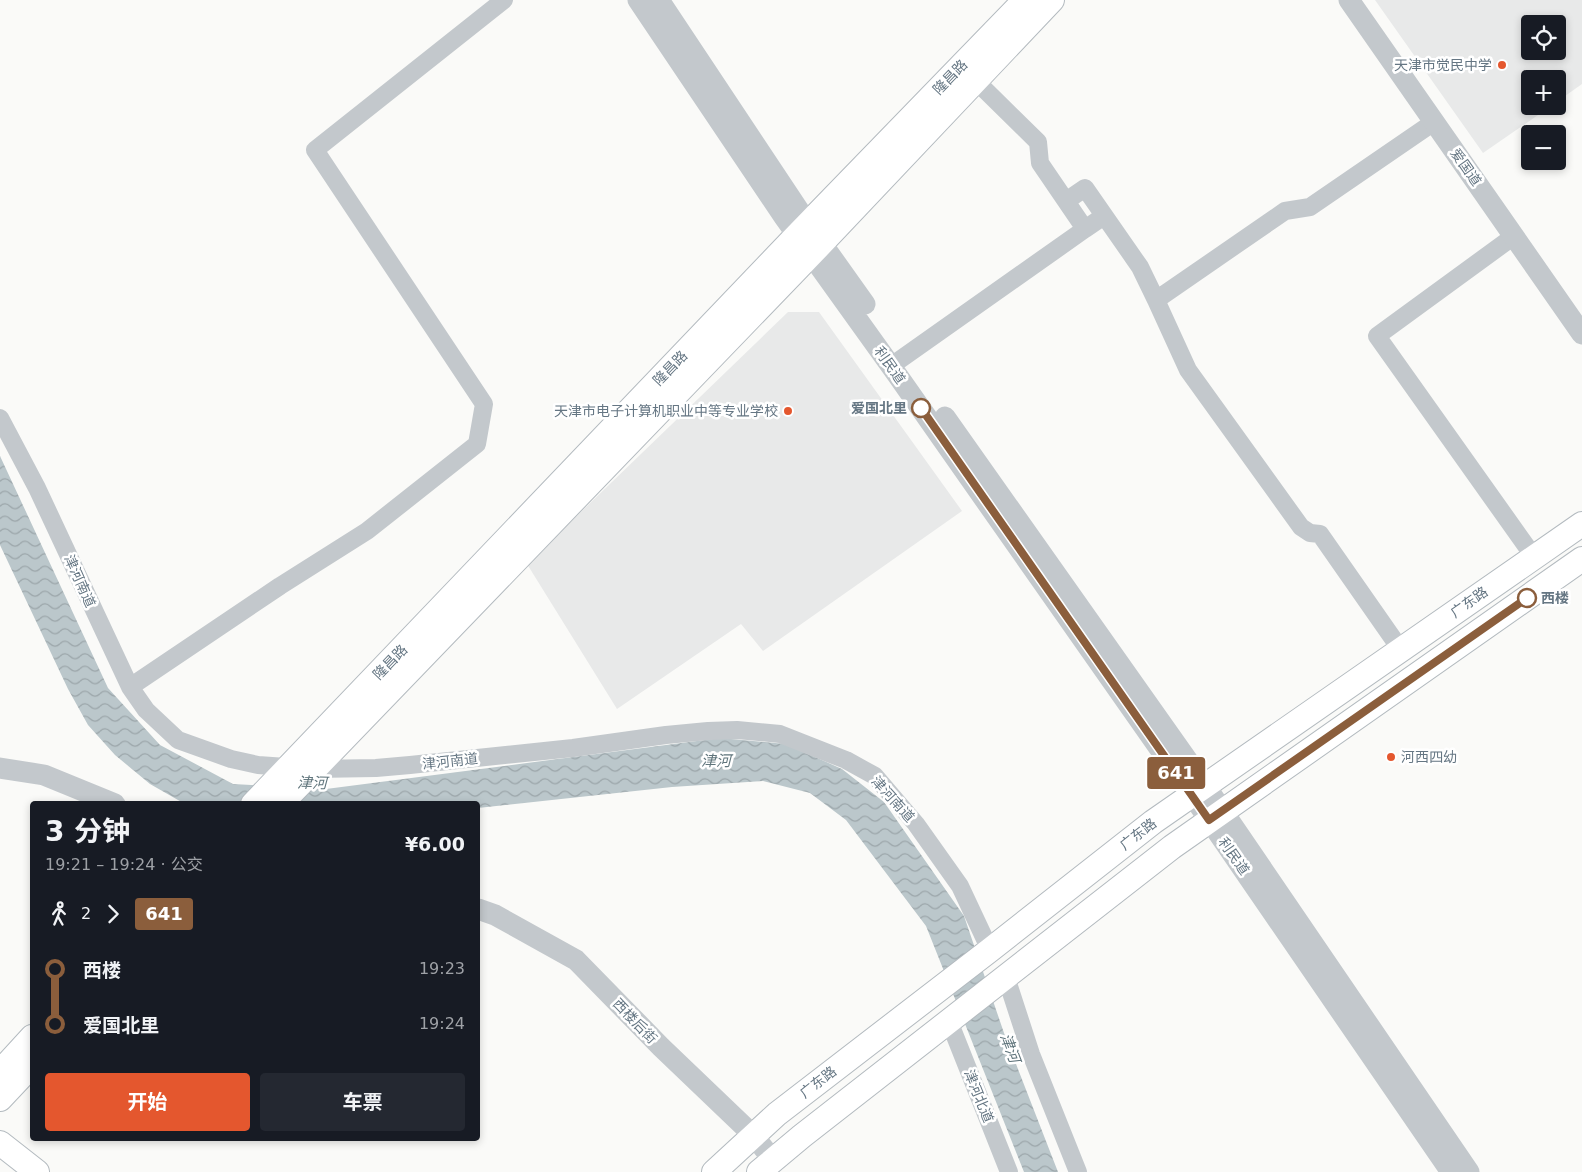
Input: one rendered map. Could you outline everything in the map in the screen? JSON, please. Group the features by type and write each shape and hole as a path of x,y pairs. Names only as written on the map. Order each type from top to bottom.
{"main road":[{"name":"隆昌路","path":"297,773 802,229 1025,0"},
{"name":"隆昌路","path":"257,801 297,773 816,248 1052,0"},
{"name":"广东路","path":"714,1172 777,1114 1153,822 1582,524"},
{"path":"766,1166 949,1021 1216,815 1582,559"},
{"path":"283,801 297,773"},
{"path":"0,1072 30,1039"},
{"path":"0,1099 30,1067"},
{"path":"0,1143 37,1172"}],"street":[{"path":"130,687 280,586 367,531 477,444 484,404 315,150 504,0"},
{"name":"利民道","path":"638,0 897,362 1469,1172"},
{"name":"利民道","path":"659,0 802,229"},
{"name":"爱国道","path":"1349,0 1582,334"},
{"path":"975,80 1038,142 1040,163 1085,229"},
{"path":"1156,300 1285,211 1310,207 1434,122"},
{"path":"1066,201 1085,188 1140,267 1188,370 1301,527 1310,533 1320,534 1401,650"},
{"path":"897,362 1104,216"},
{"path":"1514,236 1377,336 1534,557"},
{"name":"津河南道","path":"0,418 41,497 130,687 146,710 178,740 231,759 297,773 410,765 573,748 708,731 737,730 780,734 846,760 875,776 916,824 960,886 990,950"},
{"path":"0,768 44,775 108,801"},
{"name":"利民道","path":"1216,815 1451,1172"},
{"name":"西楼后街","path":"480,910 495,915 576,960 661,1047 753,1135 766,1166"},
{"path":"1006,977 1031,1054 1078,1172"},
{"name":"津河北道","path":"949,1021 1009,1172"}],"shaded area":[{"name":"天津市觉民中学","path":"1375,0 1582,0 1582,84 1566,95 1566,70 1521,70 1521,115 1538,115 1483,153"},
{"name":"天津市电子计算机职业中等专业学校","path":"788,312 819,312 962,511 763,651 741,624 617,709 527,564"}],"water":[{"name":"津河","path":"0,456 108,688 160,745 233,784 326,789 720,738 786,744 842,769 884,802 964,916 1004,1033 1058,1172 1024,1172 926,926 846,820 810,793 763,781 672,787 480,808 480,801 180,801 150,784 115,755 88,725 68,689 0,545"}],"bus line":[{"name":"641","path":"921,408 1209,820 1527,598"}],"place":[{"name":"天津市觉民中学","path":"1502,65"},
{"name":"爱国北里","path":"921,408"},
{"name":"天津市电子计算机职业中等专业学校","path":"788,411"},
{"name":"西楼","path":"1527,598"},
{"name":"河西四幼","path":"1391,757"}]}
